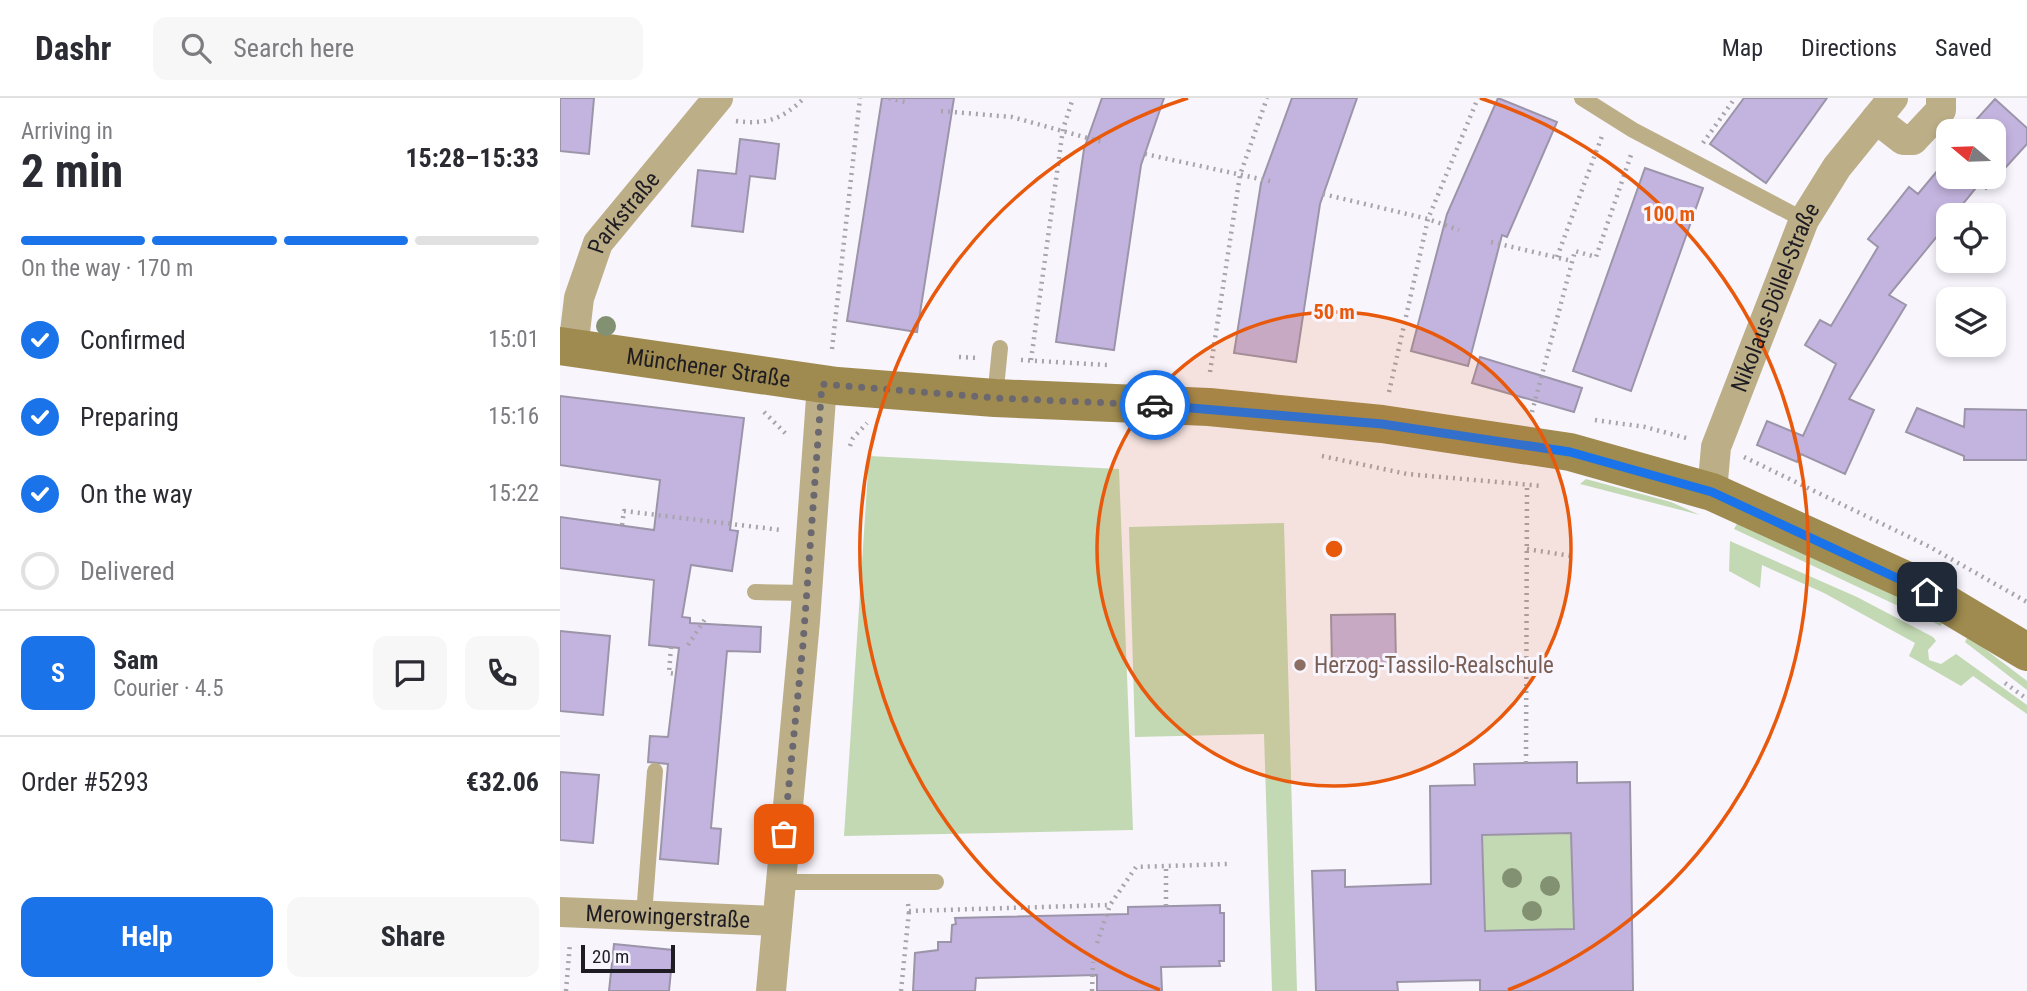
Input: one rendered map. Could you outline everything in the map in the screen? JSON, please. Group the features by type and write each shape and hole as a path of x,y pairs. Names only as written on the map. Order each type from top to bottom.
{"street":[{"name":"Nikolaus-Döllel-Straße","path":"1712,492 1716,447 1804,220 1838,167 1885,109 1903,139 1913,140 1941,110 1941,98"},
{"name":"Parkstraße","path":"566,348 579,298 598,243 710,108"},
{"name":"Münchener Straße","path":"566,348 827,369 1010,398 1209,407 1382,424 1524,443 1647,471 1712,492 1908,581 2027,652"},
{"path":"771,991 775,921 827,369"},
{"name":"Merowingerstraße","path":"566,912 775,921"}],"lane":[{"path":"1582,98 1639,133 1804,220"},
{"path":"1000,348 1010,398"},
{"path":"755,592 807,593"},
{"path":"644,915 654,771"},
{"path":"779,883 936,882"}],"path":[{"path":"710,108 754,123 787,116 804,98"},
{"path":"827,369 860,98"},
{"path":"889,98 909,103"},
{"path":"1010,398 1063,129 1073,98"},
{"path":"1209,407 1210,371 1240,175 1267,98"},
{"path":"1382,424 1428,219 1478,98"},
{"path":"1691,160 1735,98"},
{"path":"941,111 1012,117 1102,142"},
{"path":"1557,257 1609,115"},
{"path":"1524,443 1575,251 1596,257 1639,133"},
{"path":"1144,154 1274,182"},
{"path":"1323,194 1428,219 1459,230"},
{"path":"1491,243 1572,261"},
{"path":"849,459 853,438 859,429 868,422 881,423"},
{"path":"1317,454 1407,474 1551,486"},
{"path":"1526,763 1527,485"},
{"path":"622,525 624,510 714,525 792,532"},
{"path":"1527,549 1571,556"},
{"path":"688,645 707,616"},
{"path":"671,647 669,673 676,674"},
{"path":"1994,674 2027,699"},
{"path":"1097,943 1110,905 1136,867 1227,864"},
{"path":"1166,906 1167,866"},
{"path":"901,991 908,911 906,882"},
{"path":"908,911 1110,905"},
{"path":"566,912 566,991"},
{"path":"1093,962 1093,991"}],"green space":[{"path":"869,456 1119,469 1133,830 844,836"},
{"path":"1586,479 1671,502 1700,515 1580,484"},
{"path":"1738,522 1831,563 1943,620 1941,626 1734,529"},
{"path":"1284,523 1297,991 1272,991 1264,734 1135,737 1129,527"},
{"path":"1730,541 1857,597 1933,637 1936,641 1928,650 1929,660 1941,664 1956,654 2027,705 2027,714 1973,676 1961,686 1909,656 1915,643 1824,593 1762,565 1760,588 1729,571"},
{"path":"1968,636 2027,681 2027,690 1965,642"},
{"path":"1571,833 1574,929 1485,931 1482,835"}],"building":[{"path":"560,98 594,98 589,154 560,151"},
{"path":"882,98 954,98 917,332 847,321"},
{"path":"1102,98 1164,98 1141,165 1114,350 1056,342 1084,149"},
{"path":"1292,98 1357,98 1320,204 1296,362 1234,353 1261,183"},
{"path":"1498,98 1557,122 1507,237 1502,235 1468,366 1411,351 1447,214"},
{"path":"1744,98 1827,98 1766,183 1710,144"},
{"path":"1995,99 2027,128 2027,144 2006,167 2006,119 1977,119"},
{"path":"740,139 779,144 775,179 750,176 743,232 692,226 698,170 736,174"},
{"path":"1645,168 1703,188 1631,391 1573,371"},
{"path":"1936,172 1936,189 1975,189 1964,203 1936,203 1936,238 1889,295 1906,305 1849,399 1874,410 1845,474 1801,454 1797,462 1757,445 1767,421 1803,436 1836,364 1805,345 1820,320 1831,326 1878,247 1868,239 1909,187 1918,194"},
{"path":"1480,357 1582,388 1574,412 1472,383"},
{"path":"560,396 744,418 730,530 738,531 732,571 691,565 682,617 690,618 690,623 761,627 760,652 727,651 711,828 721,829 718,864 660,859 668,764 648,762 650,736 668,737 679,648 649,645 654,580 560,568 560,517 654,530 660,480 560,465"},
{"path":"1917,408 1964,427 1965,409 2027,410 2027,460 1964,460 1964,456 1906,432"},
{"path":"1395,614 1396,664 1332,665 1331,615"},
{"path":"560,631 610,636 603,715 560,711"},
{"path":"1577,762 1577,783 1630,782 1633,991 1480,991 1480,980 1397,982 1398,991 1316,991 1312,871 1345,870 1345,887 1431,884 1430,786 1475,785 1474,764","holes":["1571,833 1574,929 1485,931 1482,835"]},
{"path":"560,772 599,775 593,843 560,840"},
{"path":"1220,905 1220,913 1224,913 1224,961 1219,961 1220,966 1161,967 1162,991 1097,991 1097,975 976,978 975,991 913,991 915,953 938,950 938,942 951,942 955,918 1128,914 1128,907"},
{"path":"614,944 673,950 669,991 609,991"}],"way so far":[{"path":"784,834 803,644 822,384 995,398 1155,405"}],"place":[{"name":"Herzog-Tassilo-Realschule","path":"1300,665"}],"route":[{"path":"1155,405 1209,407 1382,424 1524,443 1570,452 1647,471 1712,492 1927,592"}]}
